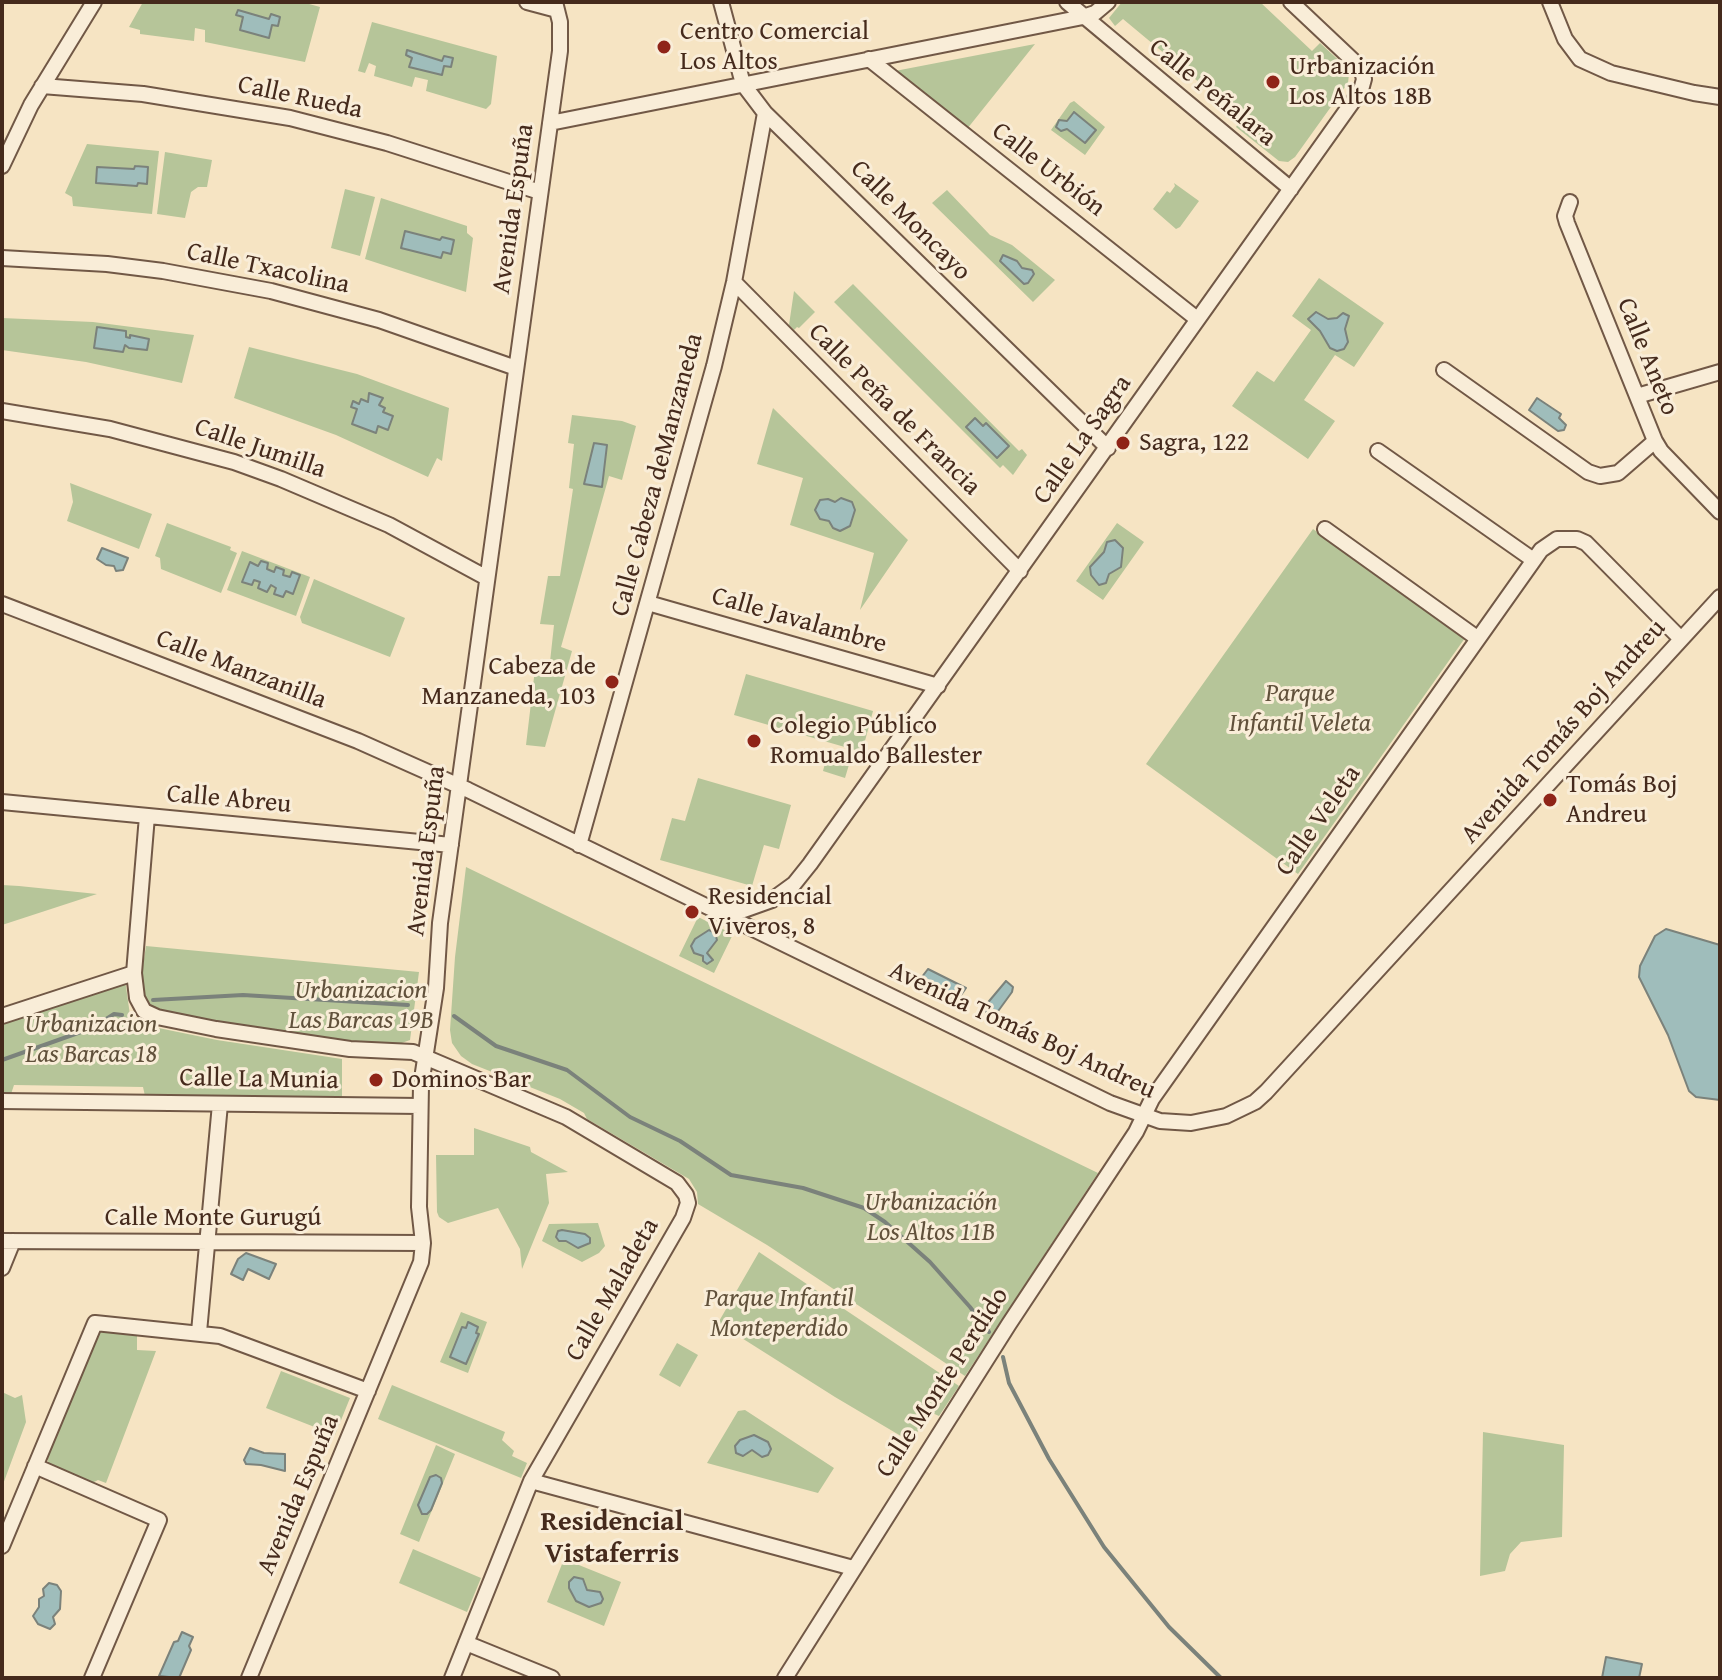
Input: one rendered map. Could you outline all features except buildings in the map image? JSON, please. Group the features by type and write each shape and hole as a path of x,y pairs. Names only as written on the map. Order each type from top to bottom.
{"street":[{"path":"2,166 42,86 94,2"},
{"path":"527,2 556,6"},
{"name":"Calle Moncayo","path":"721,2 743,84 765,113 1108,448"},
{"name":"Calle Peñalara","path":"1067,2 1291,189"},
{"path":"550,123 1083,17 1095,13 1108,2"},
{"name":"Calle La Sagra","path":"717,912 744,910 764,904 788,889 810,864 1361,90 1364,79 1357,64 1291,2"},
{"path":"1550,2 1565,39 1580,59 1611,73 1720,97"},
{"name":"Avenida Espuña","path":"249,1678 418,1271 423,1243 419,1207 420,1106 435,1002 440,923 560,51 556,6"},
{"name":"Calle Urbión","path":"869,59 1197,319"},
{"name":"Calle Rueda","path":"42,86 143,94 297,119 399,146 540,192"},
{"name":"Calle Cabeza deManzaneda","path":"579,845 706,398 734,282 765,113"},
{"name":"Calle Aneto","path":"1570,202 1565,216 1567,223 1655,441 1720,512"},
{"name":"Calle Txacolina","path":"2,258 107,264 271,291 379,320 516,368"},
{"name":"Calle Peña de Francia","path":"734,282 1020,571"},
{"path":"1444,370 1595,475 1605,477 1618,473 1655,441"},
{"path":"1637,396 1720,372"},
{"name":"Calle Jumilla","path":"2,411 110,429 234,462 389,525 487,578"},
{"path":"1378,451 1532,559"},
{"path":"1325,529 1477,638"},
{"name":"Calle Veleta","path":"1144,1116 1157,1092 1532,559 1548,543 1557,539 1577,539 1586,543 1681,639"},
{"name":"Avenida Tomás Boj Andreu","path":"459,787 1110,1103 1144,1116 1178,1122 1208,1121 1242,1109 1266,1092 1720,597"},
{"name":"Calle Javalambre","path":"648,603 938,686"},
{"name":"Calle Manzanilla","path":"2,604 316,724 459,787"},
{"name":"Calle Abreu","path":"2,802 451,845"},
{"path":"147,816 134,973 140,1007 150,1015 246,1033 350,1049 413,1052 426,1057"},
{"path":"764,904 759,914 768,936"},
{"path":"2,1016 134,973"},
{"name":"Calle Maladeta","path":"426,1057 566,1117 677,1183 688,1203 683,1218 531,1481 452,1678"},
{"name":"Calle La Munia","path":"2,1101 420,1106"},
{"path":"199,1332 220,1104"},
{"name":"Calle Monte Perdido","path":"785,1678 1144,1116"},
{"path":"2,1268 8,1241"},
{"name":"Calle Monte Gurugú","path":"8,1241 423,1243"},
{"path":"2,1546 95,1323 220,1336 368,1391"},
{"path":"35,1466 159,1519 92,1678"},
{"path":"531,1481 853,1568"},
{"path":"466,1643 552,1678"}],"green space":[{"path":"143,2 302,2 320,7 305,62 205,42 205,30 195,28 194,41 140,34 140,30 129,27"},
{"name":"Urbanización Los Altos 18B","path":"1122,2 1260,2 1312,51 1320,43 1345,66 1349,74 1348,83 1295,157 1288,162 1279,161 1236,127 1242,118 1123,19 1115,26 1109,18"},
{"path":"372,22 497,56 491,104 486,109 426,91 428,80 415,77 412,87 374,76 376,66 369,63 365,73 358,71"},
{"path":"1035,44 967,129 895,71"},
{"path":"1074,101 1105,127 1085,155 1051,130"},
{"path":"87,144 159,151 152,214 73,206 72,197 65,193"},
{"path":"165,152 212,160 207,187 198,187 191,192 185,218 157,214"},
{"path":"1174,183 1199,201 1176,229 1153,209 1167,191 1170,193"},
{"path":"345,189 375,197 360,256 331,248"},
{"path":"947,190 990,235 1012,245 1055,280 1033,302 932,203"},
{"path":"381,198 467,226 467,233 473,238 466,292 365,259"},
{"path":"1319,278 1384,323 1354,367 1335,355 1304,400 1335,421 1308,459 1232,406 1257,371 1274,382 1311,330 1292,316"},
{"path":"853,284 1019,451 1022,449 1027,455 1013,475 1003,465 1000,468 834,302"},
{"path":"794,291 815,312 794,330 789,325"},
{"path":"2,318 93,322 194,335 182,383 86,362 2,350"},
{"path":"249,347 357,374 449,408 442,461 437,458 428,477 336,435 234,398"},
{"path":"773,408 908,540 860,610 874,553 790,525 803,478 757,464"},
{"path":"572,415 622,421 636,426 622,480 609,476 561,647 572,651 545,747 526,745 535,669 549,671 554,625 540,624 548,576 560,576 573,489 569,488 574,444 568,443"},
{"path":"70,483 152,514 139,549 67,521 73,502"},
{"path":"167,523 231,547 230,550 237,553 221,593 161,569 160,558 155,556"},
{"path":"1117,523 1144,542 1103,600 1076,581"},
{"name":"Parque Infantil Veleta","path":"1313,529 1465,638 1298,874 1146,764"},
{"path":"242,551 310,577 296,616 227,590"},
{"path":"314,579 405,618 390,657 302,623 300,617"},
{"path":"746,674 873,711 862,752 734,715"},
{"path":"828,752 851,758 845,778 823,771"},
{"path":"698,778 791,805 779,849 764,845 752,886 660,860 672,818 685,821"},
{"name":"Urbanización Los Altos 11B","path":"466,867 1098,1173 965,1376 767,1245 698,1204 697,1192 689,1179 587,1119 584,1113 560,1099 472,1064 461,1056 452,1043 450,1030"},
{"path":"2,885 19,886 97,894 2,925"},
{"path":"698,917 733,934 714,973 679,956"},
{"name":"Urbanizacion Las Barcas 19B","path":"146,946 419,972 410,1040 396,1045 364,1046 152,1012 144,999 141,978"},
{"name":"Urbanizacion Las Barcas 18","path":"125,980 130,1015 139,1024 217,1040 342,1059 342,1098 145,1096 143,1087 14,1085 11,1094 2,1094 2,1021"},
{"path":"474,1128 530,1147 531,1152 568,1172 546,1174 549,1203 522,1269 520,1249 498,1208 448,1223 437,1212 436,1155 474,1155"},
{"path":"598,1223 605,1246 582,1262 542,1241 549,1224"},
{"name":"Parque Infantil Monteperdido","path":"759,1252 959,1386 939,1416 930,1412 911,1442 718,1323"},
{"path":"461,1312 487,1322 468,1373 440,1362"},
{"path":"98,1331 137,1333 137,1350 156,1351 106,1483 98,1480 92,1483 49,1464 47,1458"},
{"path":"677,1343 698,1355 680,1387 659,1375"},
{"path":"281,1371 350,1398 335,1435 266,1408"},
{"path":"392,1385 505,1432 502,1440 514,1451 512,1456 527,1463 521,1478 378,1419"},
{"path":"2,1392 15,1398 22,1395 26,1422 2,1487"},
{"path":"745,1410 834,1468 818,1493 707,1463 738,1411"},
{"path":"1483,1432 1564,1445 1562,1537 1521,1542 1510,1554 1505,1571 1480,1576"},
{"path":"436,1445 455,1454 419,1542 400,1534"},
{"path":"413,1549 481,1578 467,1612 399,1583"},
{"path":"564,1559 621,1582 604,1626 547,1602"}],"water":[{"path":"238,10 269,19 271,14 280,17 278,26 272,25 269,38 240,30 243,17 236,15"},
{"path":"407,50 442,61 444,56 453,58 451,67 444,66 442,75 409,67 412,58 406,55"},
{"path":"1074,112 1096,130 1085,143 1067,129 1061,131 1056,127 1059,120 1067,121"},
{"path":"135,166 148,167 147,184 96,183 97,167 134,169"},
{"path":"405,231 440,240 442,237 454,240 451,254 443,252 441,258 401,248"},
{"path":"1003,255 1017,261 1022,268 1032,270 1034,274 1028,283 1024,284 1000,261"},
{"path":"1316,312 1328,319 1337,318 1343,313 1349,316 1345,329 1348,342 1344,349 1337,351 1330,348 1308,319"},
{"path":"97,327 126,331 126,337 130,338 130,335 149,339 147,350 125,345 123,352 94,348"},
{"path":"369,393 383,398 379,405 385,408 383,412 393,416 388,430 378,426 376,433 352,424 357,409 351,407 353,401 359,404 361,399 368,402"},
{"path":"1537,398 1561,414 1559,418 1566,425 1564,430 1558,431 1529,410"},
{"path":"975,418 983,426 986,423 1009,446 997,458 966,427"},
{"path":"594,443 607,445 602,487 584,484"},
{"path":"841,498 852,502 855,510 850,526 840,531 833,528 829,521 820,519 815,510 820,500 835,502"},
{"path":"1115,540 1123,548 1121,567 1109,574 1106,583 1099,585 1091,575 1090,567 1104,552 1107,542"},
{"path":"102,548 128,558 123,570 116,571 114,566 97,559"},
{"path":"261,561 268,563 267,569 274,572 276,567 284,570 283,575 290,577 292,572 300,575 293,594 286,591 283,597 274,594 276,588 271,585 267,592 258,588 260,582 254,580 252,585 242,582 250,562 258,566"},
{"path":"1666,929 1720,945 1720,1100 1696,1097 1689,1091 1668,1035 1639,977 1640,966 1655,936"},
{"path":"709,930 715,933 717,940 707,953 713,960 707,964 703,956 694,953 691,946 695,939"},
{"path":"928,969 966,988 959,998 955,995 951,999 929,983 926,987 918,982"},
{"path":"1006,981 1013,987 1012,992 996,1014 991,1016 985,1011 985,1006"},
{"path":"562,1230 585,1234 590,1238 590,1243 578,1248 566,1241 559,1241 556,1237"},
{"path":"246,1253 276,1264 269,1279 248,1269 243,1280 231,1274 238,1259"},
{"path":"468,1322 478,1327 476,1333 479,1334 466,1364 450,1357 462,1327 466,1328"},
{"path":"754,1435 768,1442 771,1449 768,1455 762,1457 752,1450 743,1456 736,1453 735,1446 740,1440"},
{"path":"250,1448 264,1453 285,1454 285,1471 246,1464 244,1460"},
{"path":"436,1475 442,1483 431,1510 422,1514 418,1505 430,1477"},
{"path":"574,1577 583,1579 587,1590 600,1592 601,1603 589,1607 576,1601 569,1588 569,1582"},
{"path":"49,1583 57,1585 61,1591 60,1609 53,1617 55,1624 50,1629 38,1624 33,1616 39,1607 39,1599 44,1596 43,1589"},
{"path":"182,1632 193,1637 179,1678 159,1676 174,1642 178,1641"},
{"path":"1606,1657 1642,1664 1639,1678 1602,1678"}],"waterway":[{"path":"153,1000 243,995 408,1005"},
{"path":"2,1060 92,1028 114,1014 122,1015"},
{"path":"454,1016 496,1046 567,1070 630,1117 680,1141 731,1175 803,1188 864,1208 885,1222 930,1262 989,1332"},
{"path":"1003,1357 1009,1383 1049,1459 1104,1547 1169,1627 1221,1678"}],"place":[{"name":"Centro Comercial Los Altos","path":"664,47"},
{"name":"Urbanización Los Altos 18B","path":"1273,82"},
{"name":"Sagra, 122","path":"1123,443"},
{"name":"Cabeza de Manzaneda, 103","path":"612,682"},
{"name":"Colegio Público Romualdo Ballester","path":"754,741"},
{"name":"Tomás Boj Andreu","path":"1550,800"},
{"name":"Residencial Viveros, 8","path":"692,912"},
{"name":"Dominos Bar","path":"376,1080"}],"district":[{"name":"Residencial Vistaferris","path":"612,1539"}]}
